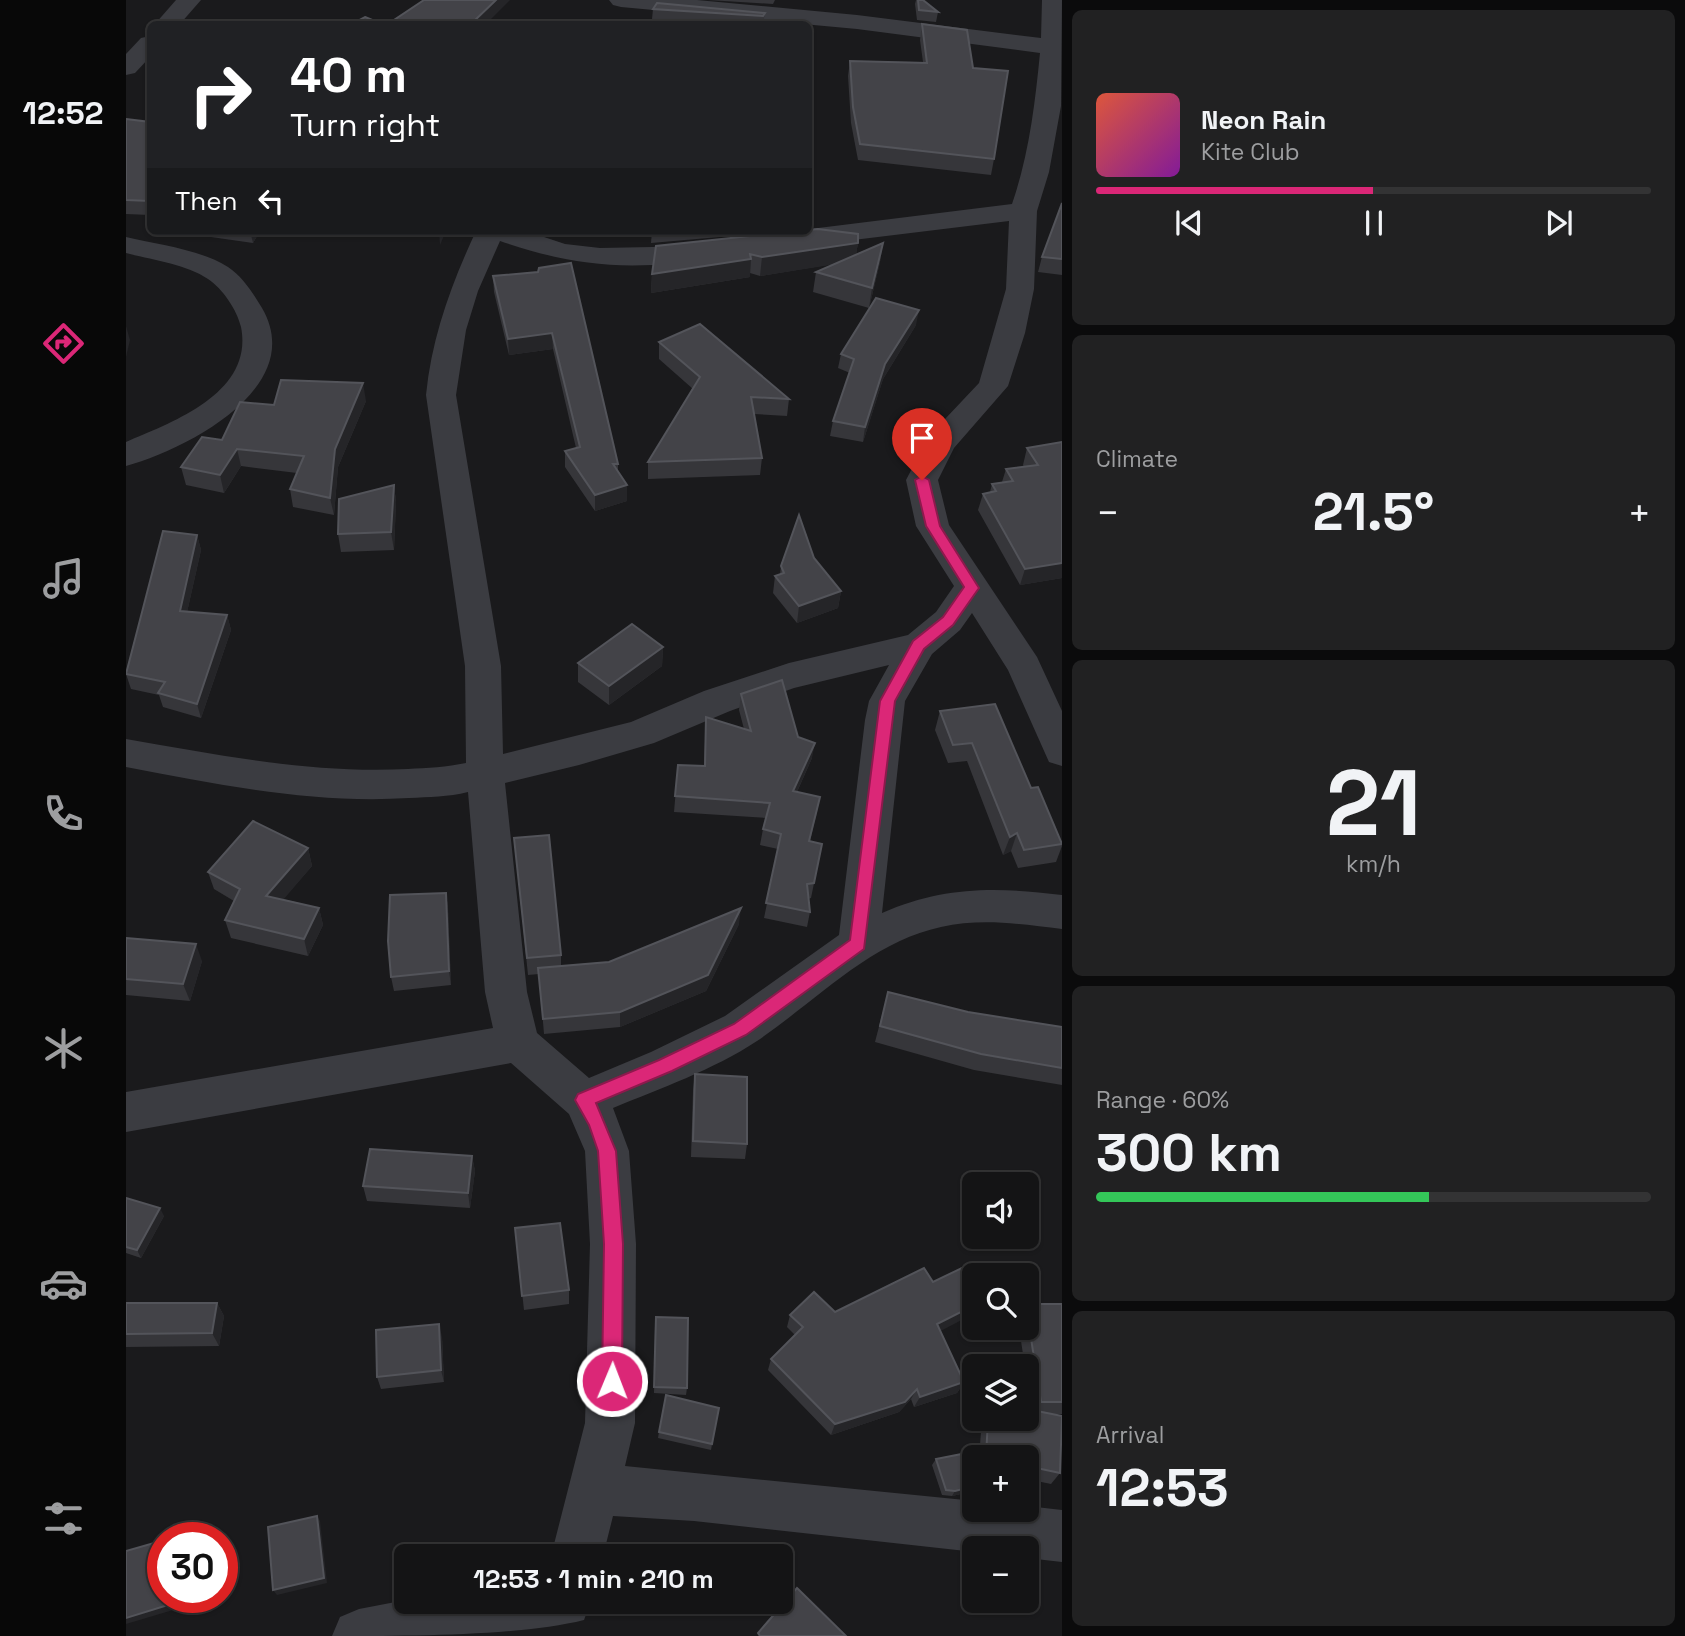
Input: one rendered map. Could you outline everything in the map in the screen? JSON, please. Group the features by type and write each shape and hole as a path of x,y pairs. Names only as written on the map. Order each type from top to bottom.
{"street":[{"path":"170,21 189,0"},
{"path":"610,21 621,0 853,11 1053,47"},
{"path":"1054,0 1048,106 1036,173 1023,211 1020,289 993,386 940,443 922,480 933,526 1024,666 1062,752"},
{"path":"126,68 147,46"},
{"path":"769,242 1023,211"},
{"path":"488,235 453,318 443,359 441,395 483,666 485,772 506,992 518,1043 584,1100 597,1122 607,1151 613,1244 610,1423 580,1544"},
{"path":"511,235 566,252 602,256 658,256 730,246"},
{"path":"126,245 217,272 245,304 260,338 259,353 247,378 220,406 180,432 126,454"},
{"path":"858,944 887,701 919,645 948,621 971,588"},
{"path":"126,753 266,778 345,785 452,781 591,748 641,733 717,701 789,676 919,645"},
{"path":"584,1100 666,1066 740,1029 858,944 903,922 955,908 1009,906 1062,912"},
{"path":"126,1112 518,1043"},
{"path":"595,1489 694,1496 1062,1536"},
{"path":"359,1636 469,1614"},
{"path":"559,1636 563,1614"}],"building":[{"path":"424,0 496,0 474,21 392,21"},
{"path":"918,0 923,0 938,12 919,10"},
{"path":"657,3 765,13 763,16 653,9"},
{"path":"365,17 375,21 358,21"},
{"path":"922,24 967,30 973,68 1008,71 994,159 860,144 853,107 850,61 927,63"},
{"path":"126,119 147,122 147,201 126,200"},
{"path":"1062,203 1062,259 1042,257"},
{"path":"812,230 858,234 858,243 762,257 750,254 751,259 652,274 656,246 759,235 812,235"},
{"path":"883,243 872,288 816,272"},
{"path":"571,263 618,464 613,464 627,485 595,495 565,451 580,447 552,333 508,339 493,276 538,272 539,268"},
{"path":"876,298 919,310 885,364 865,427 833,421 854,359 841,354"},
{"path":"700,324 789,399 751,397 762,458 648,462 700,377 659,342"},
{"path":"281,380 363,383 335,449 330,498 290,489 304,456 237,449 220,475 181,467 202,437 222,440 240,402 274,405"},
{"path":"1062,442 1062,563 1025,569 983,494 996,491 992,484 1013,481 1006,469 1038,465 1027,448"},
{"path":"394,485 391,532 338,534 339,499"},
{"path":"799,515 814,558 841,591 799,606 775,576 784,573 781,566"},
{"path":"163,531 197,535 180,611 227,615 197,704 158,693 165,682 126,674"},
{"path":"632,624 663,647 609,686 578,663"},
{"path":"782,680 798,737 815,743 793,791 820,797 809,841 822,844 814,883 807,884 810,912 766,903 781,834 763,829 770,803 675,796 678,765 705,766 706,717 751,731 741,694"},
{"path":"995,704 1031,788 1038,787 1062,844 1024,850 1017,833 1010,837 972,743 953,745 940,711"},
{"path":"253,821 308,848 266,896 319,908 304,939 225,920 240,889 208,872"},
{"path":"549,835 561,955 527,958 514,838"},
{"path":"446,893 449,971 391,977 388,941 390,895"},
{"path":"741,908 708,975 620,1012 543,1019 538,968 609,962"},
{"path":"126,938 196,944 183,984 126,979"},
{"path":"888,992 968,1012 1062,1027 1062,1068 981,1054 880,1026"},
{"path":"695,1074 747,1077 747,1144 693,1141"},
{"path":"370,1149 472,1156 468,1193 363,1186"},
{"path":"126,1198 160,1208 137,1250 126,1247"},
{"path":"560,1223 569,1290 522,1296 515,1228"},
{"path":"924,1268 933,1282 962,1268 962,1312 937,1324 962,1383 920,1397 917,1389 905,1402 835,1424 771,1359 803,1327 790,1315 814,1292 835,1312"},
{"path":"126,1303 217,1303 212,1333 126,1334"},
{"path":"1039,1304 1062,1304 1062,1402 1041,1402 1039,1354 1033,1354 1031,1340 1039,1340"},
{"path":"656,1317 688,1318 687,1388 654,1387"},
{"path":"439,1324 441,1370 377,1377 376,1330"},
{"path":"666,1395 719,1408 712,1444 659,1432"},
{"path":"1039,1411 1062,1416 1060,1473 1039,1469 1039,1445 987,1445 987,1431 1039,1431"},
{"path":"962,1454 962,1489 946,1490 936,1459"},
{"path":"317,1516 324,1578 273,1590 268,1527"},
{"path":"147,1545 147,1612 126,1618 126,1551"},
{"path":"797,1588 846,1636 760,1636 758,1633 774,1614 793,1614 793,1593"}],"route":[{"path":"612,1381 613,1244 607,1151 597,1122 584,1100 666,1066 740,1029 858,944 887,701 919,645 948,621 971,588 933,526 922,480"}]}
